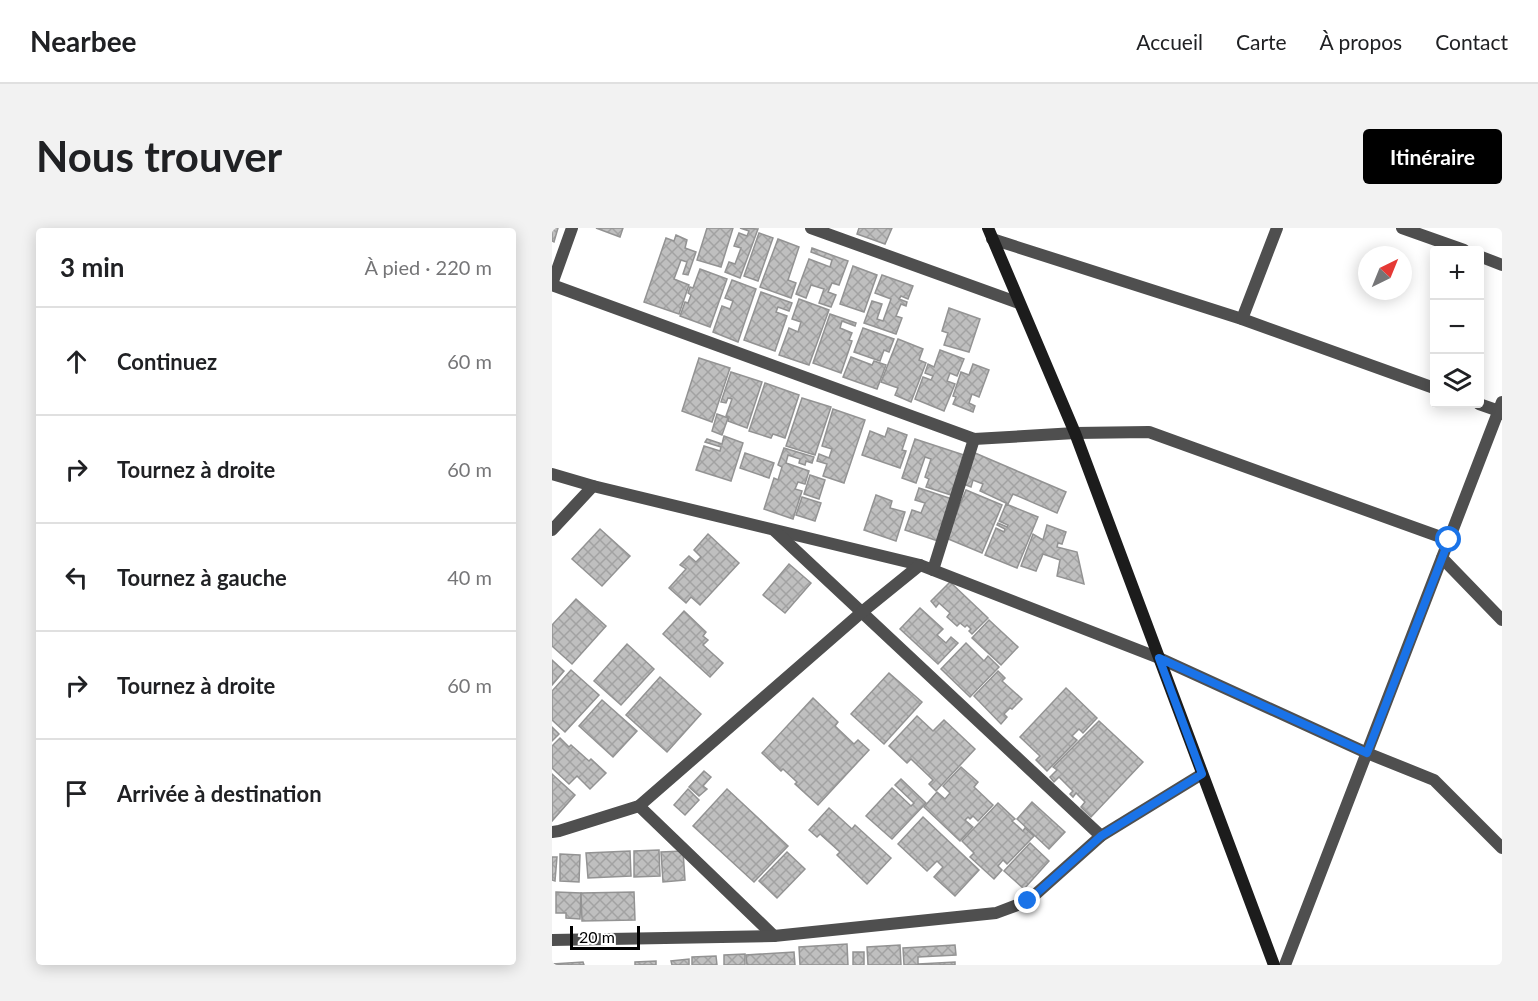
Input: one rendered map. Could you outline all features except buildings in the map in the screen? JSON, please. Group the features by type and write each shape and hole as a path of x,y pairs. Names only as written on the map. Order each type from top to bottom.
{"street":[{"path":"572,228 552,285 974,439 1075,433 1149,432 1449,540"},
{"path":"811,228 1019,303"},
{"path":"1242,319 1277,228"},
{"path":"1402,228 1453,246"},
{"path":"990,233 1075,433 1274,965"},
{"path":"990,233 1242,319 1430,387"},
{"path":"1484,258 1502,265"},
{"path":"1285,965 1501,409 1484,405"},
{"path":"933,570 974,439"},
{"path":"552,474 593,486 920,565 1159,658 1367,753 1434,780 1502,848"},
{"path":"552,530 593,486"},
{"path":"774,530 1101,836"},
{"path":"1442,558 1502,620"},
{"path":"552,832 639,806 862,612 920,565"},
{"path":"552,940 774,936 996,913 1028,901 1101,836 1202,774"},
{"path":"639,806 774,936"}],"route":[{"path":"1028,901 1101,836 1202,774 1159,658 1367,753 1449,540"}]}
